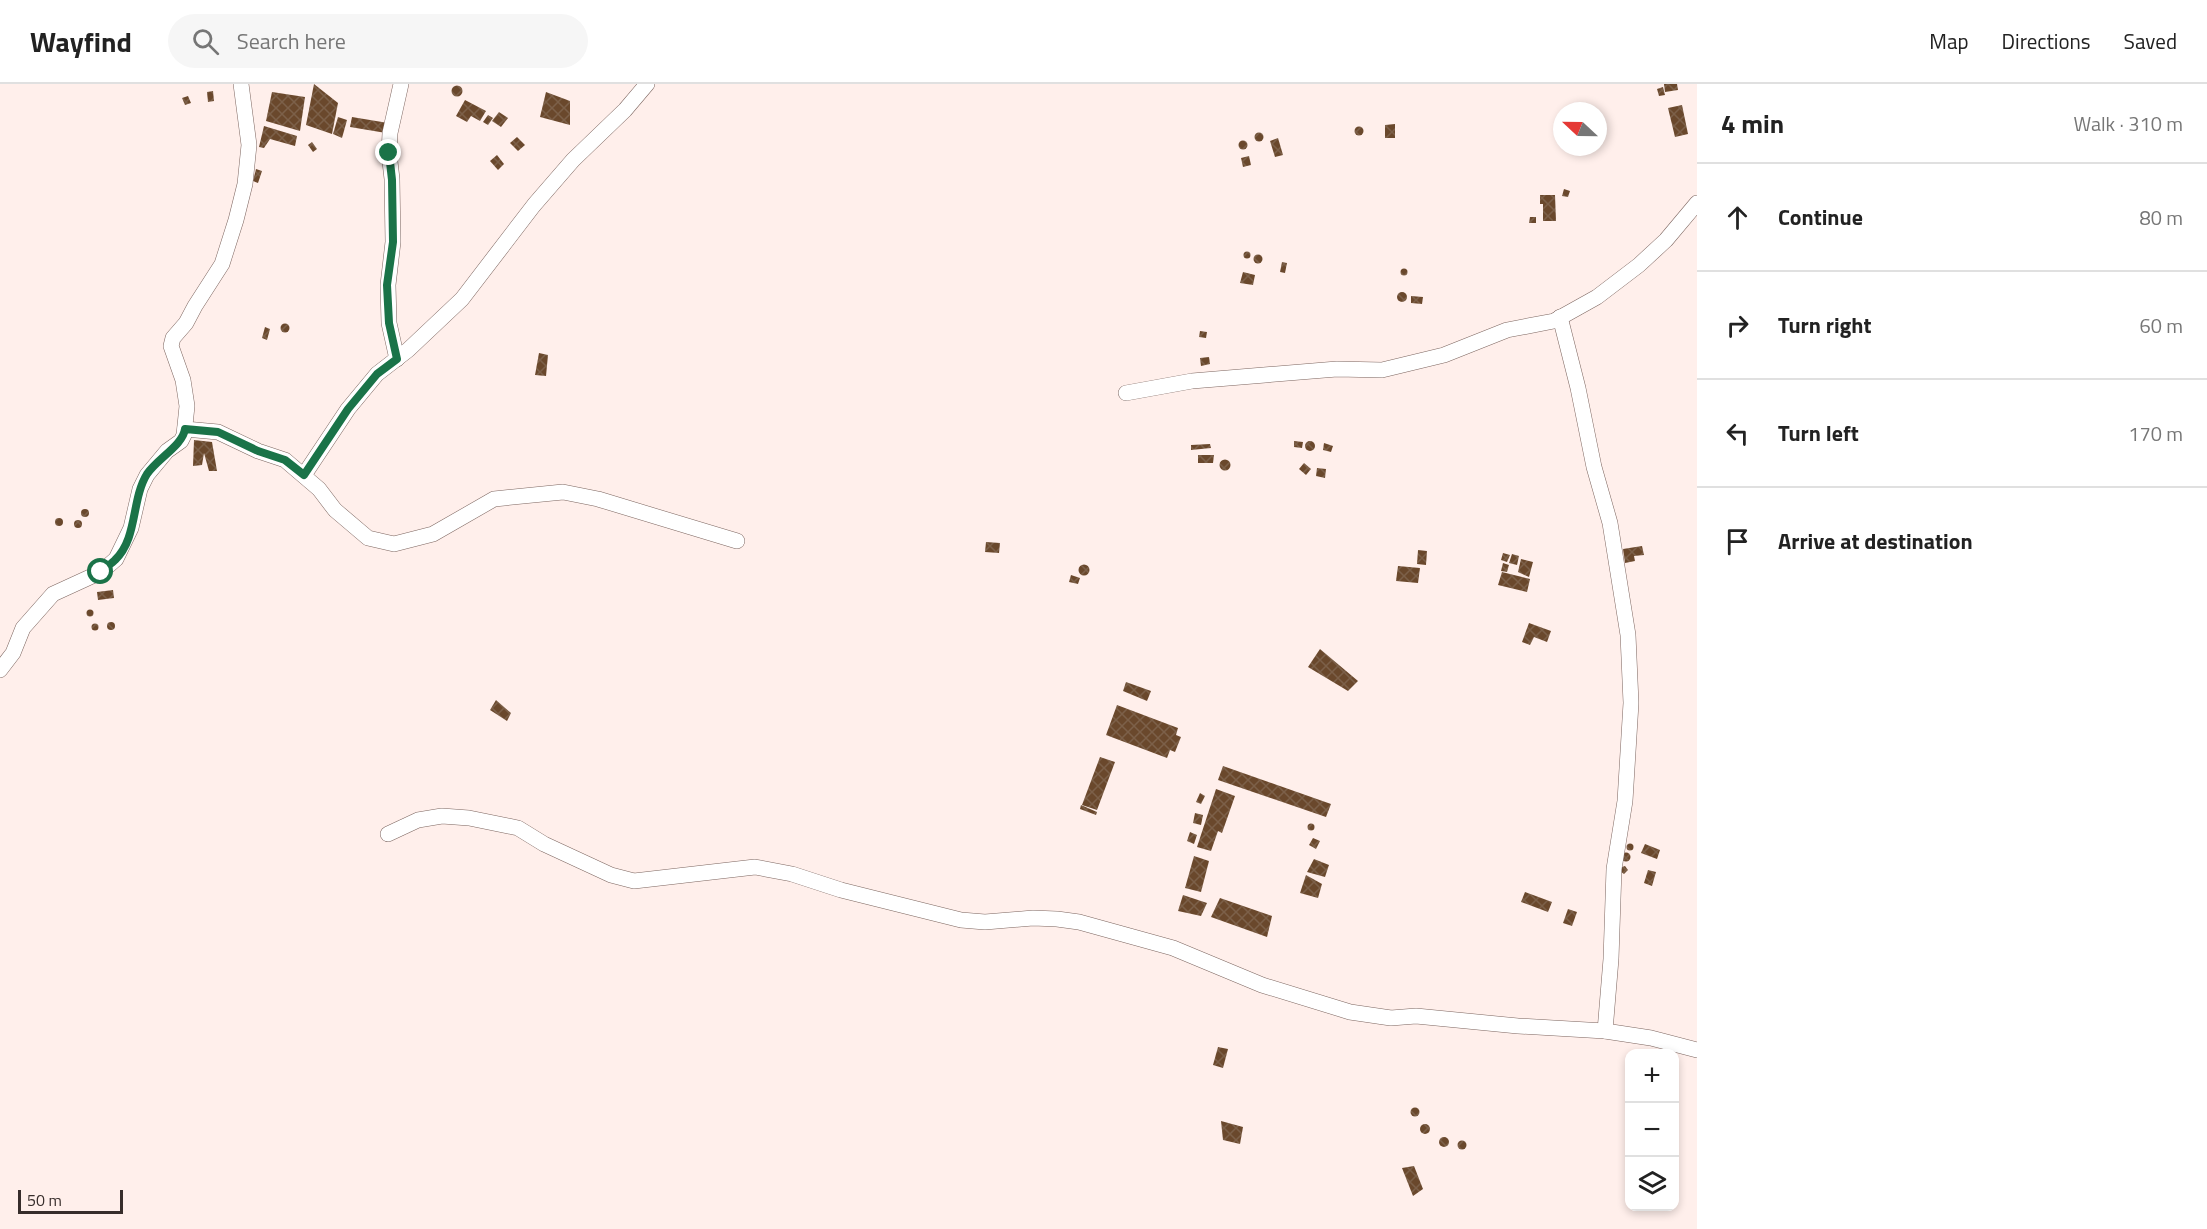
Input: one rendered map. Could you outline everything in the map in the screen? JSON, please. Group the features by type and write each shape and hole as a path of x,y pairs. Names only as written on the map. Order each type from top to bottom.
{"street":[{"path":"0,670 13,653 23,628 52,594 101,572 116,559 131,528 140,489 147,474 167,451 181,441 185,429 187,406 183,380 171,346 173,338 186,323 222,264 236,220 245,184 249,145 241,84"},
{"path":"397,359 389,323 387,285 393,242 390,133 401,84"},
{"path":"304,475 348,409 377,374 397,359 462,299 540,198 573,160 625,110 646,84"},
{"path":"1126,393 1192,381 1337,369 1382,370 1444,355 1507,330 1554,321 1597,297 1638,265 1666,240 1697,203"},
{"path":"1560,317 1578,388 1593,467 1610,523 1628,634 1631,704 1625,801 1614,869 1611,958 1605,1031"},
{"path":"185,429 218,432 258,451 285,460 319,489 335,510 368,538 394,544 433,534 494,499 563,492 598,499 737,541"},
{"path":"388,834 418,820 442,816 469,818 518,828 544,844 611,875 634,881 755,867 792,874 851,893 961,920 985,922 1033,918 1079,922 1173,948 1262,985 1350,1012 1391,1018 1416,1016 1518,1026 1605,1031 1651,1038 1697,1050"}],"building":[{"path":"314,84 338,103 332,134 306,125"},
{"path":"1664,84 1677,84 1678,90 1665,92"},
{"path":"457,85 463,91 457,97 451,91"},
{"path":"1663,87 1665,95 1659,96 1657,89"},
{"path":"213,91 214,101 208,102 207,92"},
{"path":"272,92 305,97 300,131 266,121"},
{"path":"546,92 570,101 570,125 540,117"},
{"path":"188,96 191,103 185,105 182,98"},
{"path":"465,100 486,111 480,121 471,116 467,122 456,116"},
{"path":"1682,105 1688,134 1675,137 1668,108"},
{"path":"499,112 508,118 501,127 492,121"},
{"path":"488,115 493,118 488,125 483,122"},
{"path":"338,117 347,120 342,138 333,134"},
{"path":"352,117 388,123 386,133 350,127"},
{"path":"1395,124 1395,138 1385,138 1385,125"},
{"path":"264,126 297,136 295,146 270,139 264,148 259,147"},
{"path":"1359,126 1364,131 1359,136 1354,131"},
{"path":"1259,133 1263,137 1259,141 1255,137"},
{"path":"517,137 525,145 518,151 510,143"},
{"path":"1278,138 1283,155 1275,157 1270,141"},
{"path":"1243,140 1248,145 1243,150 1238,145"},
{"path":"312,142 317,149 313,152 308,145"},
{"path":"497,155 504,164 498,170 490,161"},
{"path":"1249,156 1251,165 1243,167 1241,158"},
{"path":"256,169 262,171 258,183 253,181"},
{"path":"1564,189 1570,191 1568,197 1562,196"},
{"path":"1540,195 1555,195 1556,221 1543,221 1543,204 1540,204"},
{"path":"1530,217 1536,217 1536,223 1529,223"},
{"path":"1247,251 1251,255 1247,259 1243,255"},
{"path":"1258,255 1262,259 1258,263 1254,259"},
{"path":"1282,262 1287,263 1285,273 1280,272"},
{"path":"1404,268 1408,272 1404,276 1400,272"},
{"path":"1243,272 1255,275 1253,285 1240,283"},
{"path":"1402,292 1407,297 1402,302 1397,297"},
{"path":"1411,296 1423,297 1422,304 1411,303"},
{"path":"285,323 290,328 285,333 280,328"},
{"path":"265,327 270,329 267,340 262,338"},
{"path":"1200,331 1207,332 1206,338 1199,337"},
{"path":"539,353 548,355 546,376 535,375"},
{"path":"1209,357 1210,364 1201,366 1200,358"},
{"path":"194,440 212,442 217,471 209,471 204,453 202,465 193,466"},
{"path":"1294,441 1303,442 1302,448 1294,447"},
{"path":"1310,441 1314,442 1314,450 1310,451 1306,450 1305,446 1306,442"},
{"path":"1324,443 1333,446 1331,452 1323,450"},
{"path":"1210,444 1211,448 1191,450 1191,445"},
{"path":"1198,455 1214,455 1213,463 1198,463"},
{"path":"1225,459 1231,465 1225,471 1219,465"},
{"path":"1304,463 1311,469 1306,475 1299,469"},
{"path":"1317,468 1326,469 1325,478 1316,476"},
{"path":"85,509 89,513 85,517 81,513"},
{"path":"59,518 63,522 59,526 55,522"},
{"path":"78,520 82,524 78,528 74,524"},
{"path":"986,542 1000,543 999,553 985,552"},
{"path":"1642,546 1644,555 1634,556 1635,561 1625,563 1623,549"},
{"path":"1418,550 1427,551 1426,565 1417,564"},
{"path":"1503,553 1510,555 1507,562 1501,560"},
{"path":"1512,554 1519,556 1517,565 1509,563"},
{"path":"1521,559 1533,562 1529,577 1518,572"},
{"path":"1503,563 1509,565 1507,572 1501,571"},
{"path":"1084,565 1088,566 1088,574 1084,575 1080,574 1079,570 1080,566"},
{"path":"1398,566 1420,568 1418,583 1396,581"},
{"path":"1502,572 1530,579 1527,592 1498,585"},
{"path":"1071,575 1080,578 1078,584 1069,582"},
{"path":"113,590 114,598 98,600 97,592"},
{"path":"90,609 94,613 90,617 86,613"},
{"path":"111,622 115,626 111,630 107,626"},
{"path":"95,623 99,627 95,631 91,627"},
{"path":"1529,623 1551,631 1547,642 1534,637 1530,645 1522,642"},
{"path":"1320,649 1358,681 1348,691 1308,667"},
{"path":"1126,682 1151,691 1147,701 1123,691"},
{"path":"496,700 511,713 507,721 490,710"},
{"path":"1117,705 1178,728 1176,735 1181,737 1175,752 1170,750 1167,758 1106,735"},
{"path":"1100,757 1115,762 1097,810 1082,805"},
{"path":"1223,766 1331,804 1326,817 1218,780"},
{"path":"1216,789 1235,796 1222,833 1218,831 1211,851 1197,847"},
{"path":"1200,793 1205,796 1201,804 1196,802"},
{"path":"1081,805 1097,812 1096,815 1080,809"},
{"path":"1195,813 1203,815 1201,825 1193,823"},
{"path":"1311,824 1314,827 1311,830 1308,827"},
{"path":"1190,832 1197,835 1194,844 1187,841"},
{"path":"1313,838 1320,841 1316,849 1309,845"},
{"path":"1630,843 1634,847 1630,851 1626,847"},
{"path":"1645,844 1660,850 1657,859 1641,853"},
{"path":"1626,853 1630,857 1626,861 1622,857"},
{"path":"1194,856 1209,861 1201,892 1185,888"},
{"path":"1314,859 1329,865 1325,877 1307,872"},
{"path":"1625,866 1628,870 1624,874 1621,872 1622,867"},
{"path":"1648,870 1656,872 1652,886 1644,883"},
{"path":"1306,875 1322,884 1318,898 1300,893"},
{"path":"1525,892 1552,902 1548,912 1521,902"},
{"path":"1183,895 1207,903 1201,916 1178,911"},
{"path":"1220,898 1272,916 1267,937 1211,917"},
{"path":"1568,909 1577,912 1572,926 1563,923"},
{"path":"1218,1047 1228,1049 1223,1068 1213,1065"},
{"path":"1415,1108 1419,1112 1415,1116 1411,1112"},
{"path":"1221,1121 1243,1127 1240,1144 1223,1140"},
{"path":"1425,1124 1430,1129 1425,1134 1420,1129"},
{"path":"1444,1137 1448,1138 1448,1146 1444,1147 1440,1146 1439,1142 1440,1138"},
{"path":"1462,1141 1466,1145 1462,1149 1458,1145"},
{"path":"1414,1166 1423,1189 1413,1196 1402,1168"}],"route":[{"path":"101,572 116,559 123,549 131,528 140,489 147,474 167,451 181,441 185,429 218,432 258,451 285,460 304,475 319,456 348,409 377,374 397,359 389,323 387,285 393,242 389,153"}]}
